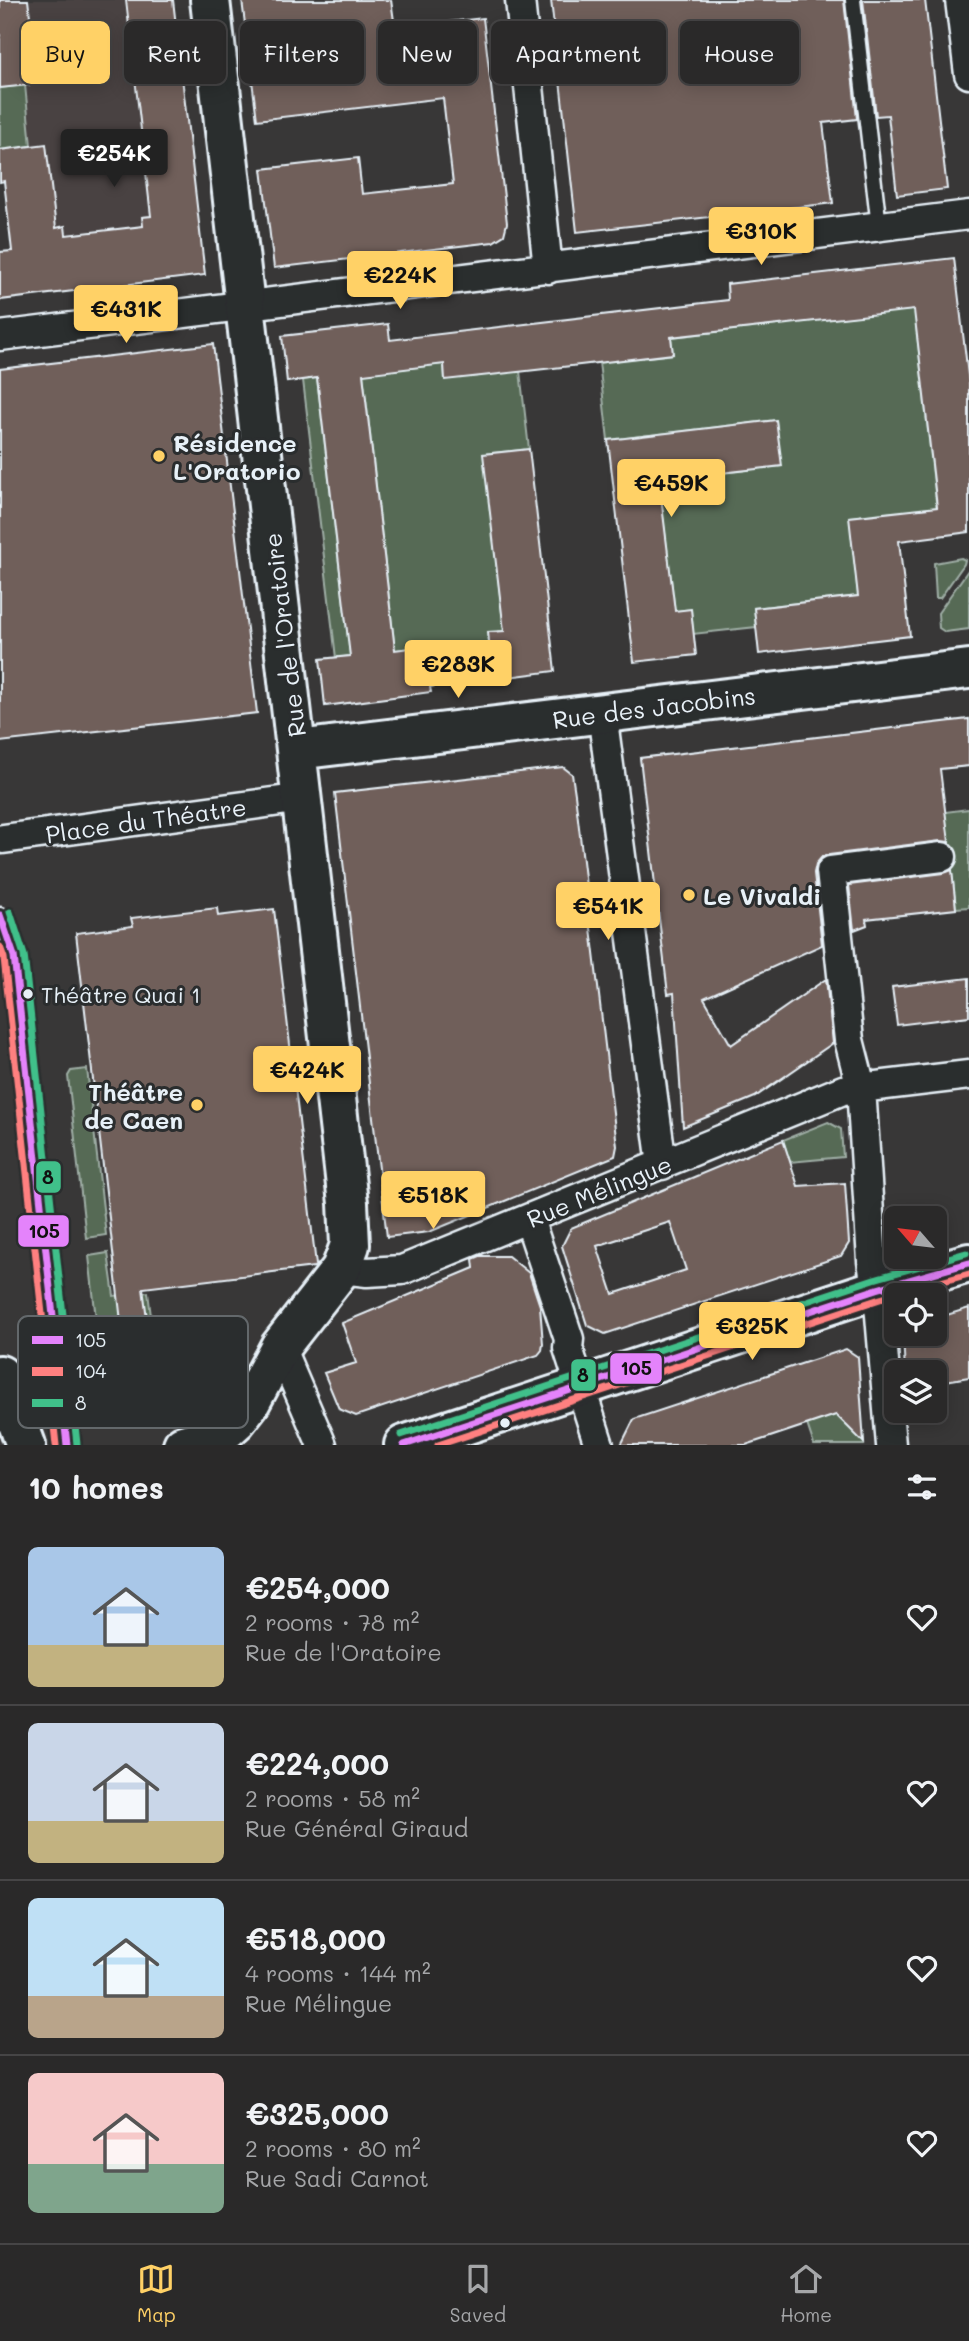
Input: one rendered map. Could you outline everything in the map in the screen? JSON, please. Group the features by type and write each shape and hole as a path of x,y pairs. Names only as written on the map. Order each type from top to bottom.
{"street":[{"name":"Rue de l'Oratoire","path":"210,0 348,1203 350,1245 341,1269"},
{"path":"520,0 548,269"},
{"path":"960,0 969,74"},
{"path":"0,336 969,215"},
{"name":"Rue des Jacobins","path":"297,750 969,669"},
{"path":"602,713 662,1165"},
{"name":"Place du Théatre","path":"3,839 288,800"},
{"path":"891,1445 872,1261 860,1087 849,1040 831,871 942,857"},
{"name":"Rue Mélingue","path":"341,1269 367,1272 402,1270 843,1090 969,1075"},
{"path":"529,1219 569,1339 568,1348 599,1445"},
{"path":"408,1444 877,1289 969,1263"},
{"path":"248,1406 280,1347 341,1269"},
{"path":"280,1347 322,1445"},
{"path":"0,1375 18,1423"},
{"path":"20,1428 26,1445"},
{"path":"183,1445 211,1437 225,1428"}],"lane":[{"path":"853,0 878,227"},
{"path":"0,915 13,957 53,1316"}],"shaded area":[{"path":"0,0 173,0 175,21 124,21 124,84 183,84 205,275 52,293 0,252 12,250 4,182 0,182"}],"green space":[{"path":"25,85 31,146 0,150 0,88"},
{"path":"926,308 916,326 940,536 895,512 850,517 858,596 754,608 756,627 693,634 691,609 675,611 657,469 675,478 781,466 776,420 608,440 599,362 673,354 671,337"},
{"path":"444,364 445,379 520,371 529,449 484,454 504,631 488,633 491,658 433,664 432,658 427,659 426,646 395,650 363,373"},
{"path":"317,378 350,656 336,658 303,380"},
{"path":"961,558 965,560 964,564 940,598 936,598 934,563"},
{"path":"969,569 969,629 945,632 939,628 938,613"},
{"path":"969,809 969,907 956,908 945,812"},
{"path":"87,1069 106,1235 86,1238 68,1076 71,1071"},
{"path":"828,1122 841,1129 843,1157 790,1162 783,1140"},
{"path":"108,1253 114,1296 148,1292 151,1316 96,1316 89,1256"},
{"path":"842,1412 857,1429 863,1429 864,1445 814,1445 807,1424"}],"building":[{"path":"0,0 28,0 30,21 21,21 21,84 38,84 0,88"},
{"path":"126,0 173,0 175,21 128,21"},
{"path":"242,0 391,0 394,21 378,21 378,84 477,84 477,21 457,21 483,18 507,223 504,235 493,242 274,268 262,169 358,158 362,194 453,184 443,98 257,120 252,84 364,84 364,21 245,21"},
{"path":"551,0 844,0 857,119 823,123 833,203 577,232 560,84 666,84 666,21 553,21"},
{"path":"863,0 925,0 947,189 897,195 888,115 876,116"},
{"path":"136,84 183,84 205,275 0,300 0,252 12,251 4,181 0,182 0,150 46,144 56,228 65,226 66,235 143,226 142,217 151,216"},
{"path":"954,258 969,384 969,532 899,541 910,636 759,654 754,608 858,596 849,517 937,507 914,310 671,337 673,354 580,365 445,380 444,364 363,374 395,650 426,646 427,659 432,658 436,686 430,687 431,692 325,706 320,659 350,656 317,378 287,382 282,336 388,324 390,340 728,300 727,284"},
{"path":"213,344 257,713 0,742 0,369"},
{"path":"776,420 782,466 659,480 675,611 691,609 696,655 634,662 608,440"},
{"path":"529,449 555,671 493,679 488,632 504,631 483,454"},
{"path":"969,719 969,766 940,769 949,842 822,857 816,864 814,873 822,945 704,998 731,1045 826,979 833,1043 755,1097 683,1127 674,993 668,994 640,758"},
{"path":"563,767 572,774 575,794 617,1146 615,1156 429,1232 387,1237 335,793"},
{"path":"952,870 956,909 866,919 867,925 854,930 849,885"},
{"name":"Théâtre de Caen","path":"217,908 218,916 274,909 316,1265 143,1288 147,1316 120,1316 76,933 133,926 131,918"},
{"path":"969,978 969,1016 897,1025 892,987"},
{"path":"783,1140 798,1186 845,1183 849,1243 841,1256 605,1334 587,1325 562,1246 571,1228","holes":["670,1222 686,1270 613,1294 597,1246"]},
{"path":"480,1256 508,1256 529,1273 540,1306 543,1344 538,1355 356,1416 339,1409 324,1373 356,1363 342,1323 474,1268 473,1259"},
{"path":"969,1308 969,1377 947,1381 947,1360 904,1360 904,1346 947,1346 947,1315"},
{"path":"846,1349 858,1357 864,1443 836,1415 746,1445 621,1445 634,1419"}],"transit line":[{"name":"8","path":"10,912 24,955 63,1316"},
{"name":"105","path":"0,915 14,956 53,1316"},
{"name":"104","path":"0,947 4,958 42,1316"},
{"name":"8","path":"401,1435 874,1279 966,1253"},
{"name":"105","path":"404,1445 877,1289 969,1263"},
{"name":"104","path":"438,1445 880,1299 969,1274"},
{"name":"104","path":"54,1428 56,1445"},
{"name":"105","path":"65,1428 67,1445"},
{"name":"8","path":"75,1428 77,1444"}],"place":[{"name":"Résidence L'Oratorio","path":"159,456"},
{"name":"Le Vivaldi","path":"689,895"},
{"name":"Théâtre Quai 1","path":"28,994"},
{"name":"Théâtre de Caen","path":"197,1105"}]}
